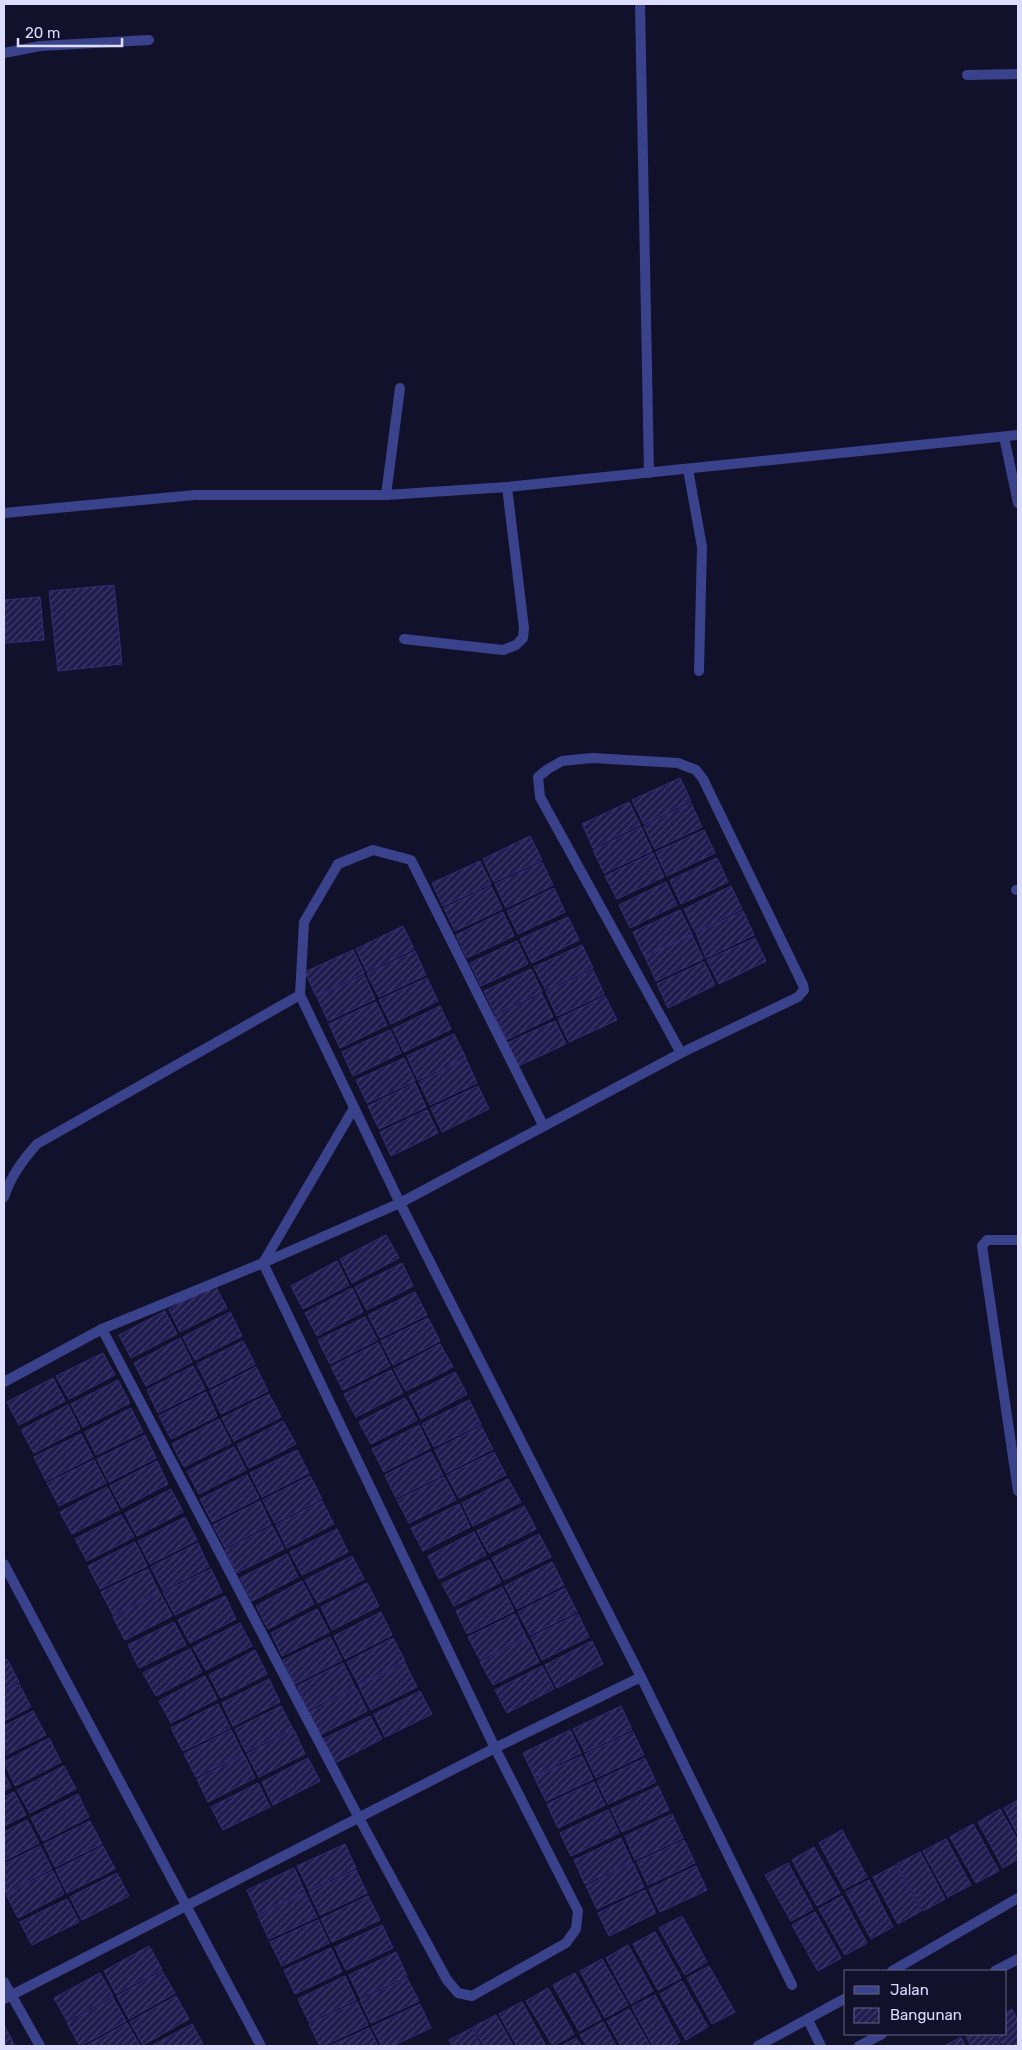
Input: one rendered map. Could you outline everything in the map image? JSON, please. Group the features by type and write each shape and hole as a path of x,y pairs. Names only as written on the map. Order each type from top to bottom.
{"street":[{"path":"640,4 649,473"},
{"path":"4,53 40,46 148,40"},
{"path":"967,75 1018,74"},
{"path":"386,496 400,388"},
{"path":"4,513 195,494 386,496 507,487 1018,435"},
{"path":"1004,436 1018,503"},
{"path":"688,469 702,547 699,671"},
{"path":"404,639 503,650 516,645 523,638 524,628 507,487"},
{"path":"4,1382 102,1329 263,1263 400,1203 543,1125 682,1053 798,996 804,990 703,779 696,770 678,763 592,758 562,761 538,777 540,797 682,1053"},
{"path":"543,1125 411,860 373,850 338,864 304,922 300,994 400,1203 641,1677 792,1985"},
{"path":"4,1197 9,1180 21,1162 37,1144 300,994"},
{"path":"263,1263 354,1108"},
{"path":"1018,1240 987,1240 982,1246 1018,1491"},
{"path":"102,1329 358,1818 447,1980 458,1993 472,1996 566,1943 576,1929 578,1911 496,1748 263,1263"},
{"path":"4,1564 261,2046"},
{"path":"7,1997 188,1907 496,1748 641,1677"},
{"path":"894,1970 1018,1898"},
{"path":"997,1970 1018,1959"},
{"path":"4,1982 7,1997 40,2046"},
{"path":"758,2046 844,1999"},
{"path":"808,2020 821,2046"},
{"path":"859,2046 880,2035"}],"building":[{"path":"114,585 122,664 58,671 49,591"},
{"path":"40,597 44,640 4,643 4,600"},
{"path":"680,778 691,801 644,824 632,800"},
{"path":"629,802 640,825 593,848 582,824"},
{"path":"691,803 702,827 655,849 644,826"},
{"path":"641,827 652,851 604,873 593,850"},
{"path":"704,830 715,853 667,876 656,852"},
{"path":"530,836 542,860 494,882 483,859"},
{"path":"653,853 664,877 617,899 605,876"},
{"path":"717,858 728,882 681,904 670,880"},
{"path":"480,861 491,884 443,906 432,883"},
{"path":"542,862 553,885 506,908 495,884"},
{"path":"666,882 677,905 630,928 619,905"},
{"path":"491,886 502,909 455,931 444,908"},
{"path":"731,886 742,909 695,932 684,909"},
{"path":"554,888 565,912 518,934 507,911"},
{"path":"680,910 692,934 644,956 633,932"},
{"path":"743,911 754,935 706,958 696,933"},
{"path":"503,912 514,936 467,958 456,935"},
{"path":"568,917 579,940 532,963 520,939"},
{"path":"403,926 414,949 367,972 356,949"},
{"path":"692,935 703,959 656,981 645,957"},
{"path":"755,938 766,961 719,984 707,960"},
{"path":"517,941 528,964 481,986 470,963"},
{"path":"582,945 593,968 546,990 534,967"},
{"path":"353,950 364,973 316,996 305,972"},
{"path":"415,951 426,975 379,997 367,974"},
{"path":"704,962 715,985 668,1008 657,984"},
{"path":"531,969 542,992 495,1014 484,991"},
{"path":"593,970 604,994 557,1016 546,992"},
{"path":"364,975 375,999 328,1021 317,997"},
{"path":"427,978 438,1001 391,1024 379,1000"},
{"path":"542,994 553,1017 506,1040 495,1016"},
{"path":"605,996 617,1020 569,1042 558,1019"},
{"path":"376,1002 387,1025 340,1048 329,1024"},
{"path":"440,1006 451,1029 404,1052 393,1029"},
{"path":"555,1021 566,1044 518,1066 507,1043"},
{"path":"390,1030 401,1053 353,1076 342,1052"},
{"path":"454,1034 466,1058 418,1080 407,1056"},
{"path":"404,1058 415,1081 367,1103 356,1080"},
{"path":"466,1059 477,1083 430,1105 419,1082"},
{"path":"415,1083 426,1107 379,1129 368,1106"},
{"path":"478,1086 489,1109 442,1132 431,1108"},
{"path":"427,1110 438,1133 391,1156 380,1132"},
{"path":"386,1235 399,1258 352,1283 340,1259"},
{"path":"337,1261 349,1285 303,1309 291,1286"},
{"path":"402,1263 413,1286 367,1310 355,1287"},
{"path":"215,1285 227,1308 180,1332 169,1309"},
{"path":"352,1288 363,1312 317,1336 305,1313"},
{"path":"415,1292 427,1315 380,1338 368,1315"},
{"path":"165,1311 177,1334 131,1358 119,1335"},
{"path":"230,1312 242,1336 195,1360 183,1337"},
{"path":"365,1317 377,1340 330,1364 318,1340"},
{"path":"428,1318 440,1341 393,1365 381,1341"},
{"path":"180,1338 192,1362 146,1386 134,1363"},
{"path":"243,1341 255,1364 209,1388 197,1364"},
{"path":"378,1343 390,1366 343,1390 331,1367"},
{"path":"440,1344 453,1367 406,1391 394,1369"},
{"path":"103,1353 115,1375 69,1399 56,1376"},
{"path":"193,1366 205,1389 158,1413 147,1390"},
{"path":"256,1367 268,1391 221,1414 210,1391"},
{"path":"391,1370 403,1393 356,1417 344,1394"},
{"path":"455,1372 467,1394 421,1419 409,1396"},
{"path":"53,1378 65,1401 19,1425 7,1402"},
{"path":"118,1380 130,1403 83,1427 71,1404"},
{"path":"206,1392 217,1416 171,1439 159,1416"},
{"path":"269,1394 281,1417 234,1441 222,1418"},
{"path":"405,1398 417,1420 371,1444 359,1422"},
{"path":"469,1400 481,1424 434,1447 422,1424"},
{"path":"68,1405 80,1429 34,1453 21,1430"},
{"path":"131,1408 143,1432 96,1455 85,1432"},
{"path":"219,1419 231,1443 184,1467 172,1444"},
{"path":"283,1421 296,1444 249,1468 237,1445"},
{"path":"419,1425 430,1448 384,1472 372,1449"},
{"path":"481,1426 493,1449 446,1473 435,1450"},
{"path":"81,1434 93,1457 46,1481 34,1457"},
{"path":"145,1435 156,1458 109,1482 97,1459"},
{"path":"234,1447 246,1470 199,1494 187,1471"},
{"path":"297,1450 309,1473 262,1497 250,1473"},
{"path":"431,1452 443,1475 396,1498 385,1475"},
{"path":"494,1452 506,1475 459,1498 447,1475"},
{"path":"94,1460 106,1483 59,1506 47,1483"},
{"path":"157,1461 168,1484 122,1508 110,1486"},
{"path":"247,1475 259,1498 212,1522 200,1499"},
{"path":"310,1476 322,1499 275,1523 263,1500"},
{"path":"444,1477 456,1500 409,1523 397,1500"},
{"path":"508,1479 521,1502 473,1526 462,1503"},
{"path":"107,1487 119,1510 72,1534 60,1512"},
{"path":"171,1489 183,1512 137,1536 125,1513"},
{"path":"260,1501 271,1524 225,1548 213,1525"},
{"path":"322,1501 334,1524 287,1548 276,1525"},
{"path":"459,1504 470,1527 423,1551 411,1528"},
{"path":"524,1506 536,1529 489,1553 477,1531"},
{"path":"121,1515 134,1537 87,1561 75,1539"},
{"path":"185,1517 197,1540 150,1564 138,1541"},
{"path":"272,1526 284,1549 237,1573 225,1550"},
{"path":"337,1529 348,1552 302,1575 290,1552"},
{"path":"474,1532 486,1555 439,1579 428,1556"},
{"path":"539,1534 551,1557 504,1580 492,1558"},
{"path":"135,1542 147,1566 100,1589 88,1566"},
{"path":"198,1543 209,1567 163,1590 151,1567"},
{"path":"287,1554 298,1577 252,1601 240,1578"},
{"path":"352,1556 364,1579 318,1603 305,1580"},
{"path":"489,1560 501,1582 454,1606 442,1584"},
{"path":"552,1562 564,1585 517,1609 505,1586"},
{"path":"148,1569 159,1592 113,1615 101,1592"},
{"path":"211,1569 222,1592 175,1615 163,1592"},
{"path":"302,1581 314,1604 268,1629 256,1606"},
{"path":"367,1583 379,1606 332,1630 321,1607"},
{"path":"502,1587 514,1611 467,1634 456,1611"},
{"path":"565,1588 577,1612 530,1635 518,1612"},
{"path":"160,1593 172,1616 125,1640 113,1617"},
{"path":"225,1596 236,1619 190,1643 178,1620"},
{"path":"317,1609 329,1632 282,1656 271,1633"},
{"path":"381,1612 392,1635 345,1659 334,1636"},
{"path":"515,1614 526,1637 480,1660 468,1637"},
{"path":"578,1614 589,1637 542,1660 531,1637"},
{"path":"174,1622 186,1645 139,1668 128,1645"},
{"path":"240,1623 252,1646 206,1670 193,1647"},
{"path":"330,1637 342,1660 295,1684 283,1660"},
{"path":"393,1638 405,1661 359,1685 347,1662"},
{"path":"527,1638 539,1662 493,1685 480,1662"},
{"path":"592,1641 603,1664 557,1688 545,1665"},
{"path":"190,1649 202,1672 156,1696 143,1673"},
{"path":"255,1650 267,1674 221,1698 209,1675"},
{"path":"7,1659 19,1682 4,1690 4,1660"},
{"path":"343,1663 355,1687 308,1710 297,1686"},
{"path":"405,1663 417,1687 371,1710 359,1686"},
{"path":"542,1666 554,1689 507,1713 495,1690"},
{"path":"205,1676 217,1699 171,1723 159,1701"},
{"path":"269,1679 280,1702 233,1726 222,1703"},
{"path":"19,1684 31,1707 4,1721 4,1692"},
{"path":"356,1688 367,1711 320,1735 309,1712"},
{"path":"420,1691 432,1714 385,1737 374,1714"},
{"path":"218,1704 230,1728 183,1751 171,1728"},
{"path":"281,1706 293,1729 246,1752 235,1729"},
{"path":"621,1706 632,1730 585,1752 573,1729"},
{"path":"33,1711 46,1735 4,1756 4,1726"},
{"path":"370,1716 382,1739 335,1763 323,1739"},
{"path":"231,1730 243,1754 196,1777 184,1754"},
{"path":"294,1730 305,1754 259,1777 247,1754"},
{"path":"570,1730 581,1753 534,1776 523,1753"},
{"path":"633,1732 644,1755 596,1778 585,1754"},
{"path":"49,1738 61,1762 15,1786 4,1762"},
{"path":"244,1755 255,1778 208,1802 197,1779"},
{"path":"582,1756 593,1779 546,1801 534,1777"},
{"path":"308,1758 320,1781 273,1805 262,1782"},
{"path":"645,1758 656,1782 608,1804 597,1781"},
{"path":"64,1766 76,1789 30,1813 17,1790"},
{"path":"4,1773 11,1787 4,1791"},
{"path":"594,1782 605,1805 558,1828 547,1804"},
{"path":"258,1783 270,1807 223,1830 211,1807"},
{"path":"658,1786 669,1810 622,1832 611,1809"},
{"path":"14,1792 26,1815 4,1826 4,1797"},
{"path":"78,1794 89,1817 43,1841 31,1818"},
{"path":"1018,1800 1018,1835 1004,1808"},
{"path":"1000,1809 1018,1841 1018,1859 1003,1868 978,1822"},
{"path":"608,1810 619,1833 571,1856 560,1833"},
{"path":"672,1814 683,1838 635,1860 625,1836"},
{"path":"27,1820 39,1843 4,1861 4,1832"},
{"path":"90,1821 102,1844 55,1867 44,1844"},
{"path":"973,1824 999,1871 976,1883 950,1837"},
{"path":"842,1830 867,1877 844,1889 819,1843"},
{"path":"621,1838 632,1862 585,1884 574,1860"},
{"path":"946,1839 971,1885 948,1897 923,1851"},
{"path":"684,1840 695,1863 648,1885 637,1862"},
{"path":"345,1844 356,1868 309,1890 297,1866"},
{"path":"40,1846 52,1869 5,1893 4,1864"},
{"path":"103,1846 115,1869 67,1893 56,1870"},
{"path":"814,1847 840,1893 817,1906 792,1860"},
{"path":"920,1852 945,1899 923,1911 897,1864"},
{"path":"633,1863 644,1887 597,1909 586,1886"},
{"path":"788,1863 813,1909 791,1921 765,1875"},
{"path":"896,1865 921,1911 898,1924 873,1877"},
{"path":"696,1866 707,1890 660,1912 649,1889"},
{"path":"294,1868 305,1892 258,1914 247,1890"},
{"path":"356,1870 367,1893 320,1915 309,1892"},
{"path":"53,1871 64,1894 18,1918 6,1894"},
{"path":"117,1873 129,1896 82,1920 70,1897"},
{"path":"869,1880 893,1927 871,1939 846,1892"},
{"path":"645,1890 656,1913 609,1936 598,1913"},
{"path":"305,1893 317,1917 269,1939 258,1916"},
{"path":"368,1896 380,1920 332,1942 321,1919"},
{"path":"842,1896 867,1943 845,1955 819,1909"},
{"path":"67,1899 79,1922 32,1945 20,1922"},
{"path":"815,1912 841,1958 818,1971 792,1925"},
{"path":"682,1916 707,1962 685,1975 659,1928"},
{"path":"318,1920 329,1943 282,1966 270,1942"},
{"path":"382,1925 393,1948 346,1970 335,1947"},
{"path":"655,1932 681,1978 658,1990 633,1944"},
{"path":"628,1945 653,1991 631,2004 606,1958"},
{"path":"149,1946 162,1969 116,1994 104,1971"},
{"path":"331,1948 342,1972 295,1994 284,1970"},
{"path":"396,1952 407,1976 360,1998 349,1975"},
{"path":"602,1959 628,2005 605,2018 580,1971"},
{"path":"709,1966 735,2012 712,2024 687,1978"},
{"path":"162,1971 175,1993 129,2019 117,1996"},
{"path":"100,1973 113,1996 67,2021 54,1998"},
{"path":"575,1973 601,2019 579,2031 553,1985"},
{"path":"345,1976 356,2000 309,2022 298,1999"},
{"path":"407,1978 419,2001 371,2023 360,2000"},
{"path":"682,1981 708,2027 686,2040 660,1994"},
{"path":"548,1988 574,2034 553,2046 526,2001"},
{"path":"655,1995 680,2042 671,2046 653,2046 632,2007"},
{"path":"176,1996 189,2019 143,2045 130,2022"},
{"path":"113,1998 126,2021 80,2046 67,2023"},
{"path":"357,2002 368,2025 320,2046 309,2024"},
{"path":"522,2002 546,2046 517,2046 499,2014"},
{"path":"420,2004 431,2028 392,2046 382,2046 372,2027"},
{"path":"629,2009 650,2046 621,2046 607,2021"},
{"path":"1012,2009 1018,2021 1018,2046 1003,2046 997,2035 1007,2035 1007,2012"},
{"path":"496,2015 513,2046 484,2046 473,2027"},
{"path":"603,2022 616,2046 587,2046 580,2035"},
{"path":"127,2023 140,2046 86,2046"},
{"path":"192,2024 204,2046 151,2046"},
{"path":"4,2025 15,2046 4,2046"},
{"path":"369,2028 378,2046 330,2046"},
{"path":"472,2028 481,2046 452,2046 449,2040"},
{"path":"966,2035 994,2035 1000,2046 971,2046"},
{"path":"961,2037 965,2046 944,2046"},
{"path":"576,2038 581,2046 561,2046"}]}
